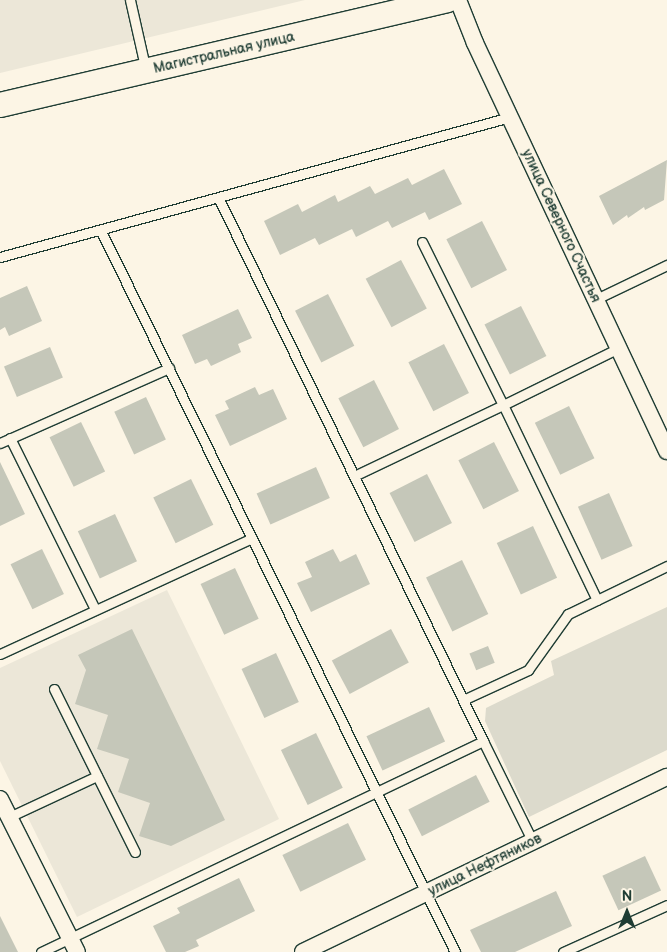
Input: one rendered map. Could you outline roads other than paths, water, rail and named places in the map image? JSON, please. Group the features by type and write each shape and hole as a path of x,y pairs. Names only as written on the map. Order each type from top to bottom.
{"main road":[{"name":"Магистральная улица","path":"0,105 146,71 388,7 448,0"}],"street":[{"name":"улица Северного Счастья","path":"458,0 510,117 618,348 663,433 667,451"},
{"name":"улица Нефтяников","path":"303,952 667,777"},
{"path":"0,799 73,945"}],"lane":[{"path":"130,0 146,71"},
{"path":"0,257 219,200 510,117"},
{"path":"219,200 533,842"},
{"path":"101,231 378,791 455,952"},
{"path":"422,242 597,600"},
{"path":"596,299 667,265"},
{"path":"354,476 618,348"},
{"path":"0,443 169,368"},
{"path":"10,438 95,609"},
{"path":"0,654 252,538"},
{"path":"464,700 528,670 568,614 667,566"},
{"path":"54,689 135,852"},
{"path":"42,952 73,945 378,791 483,741"},
{"path":"9,817 97,776"},
{"path":"563,952 667,905"}]}
